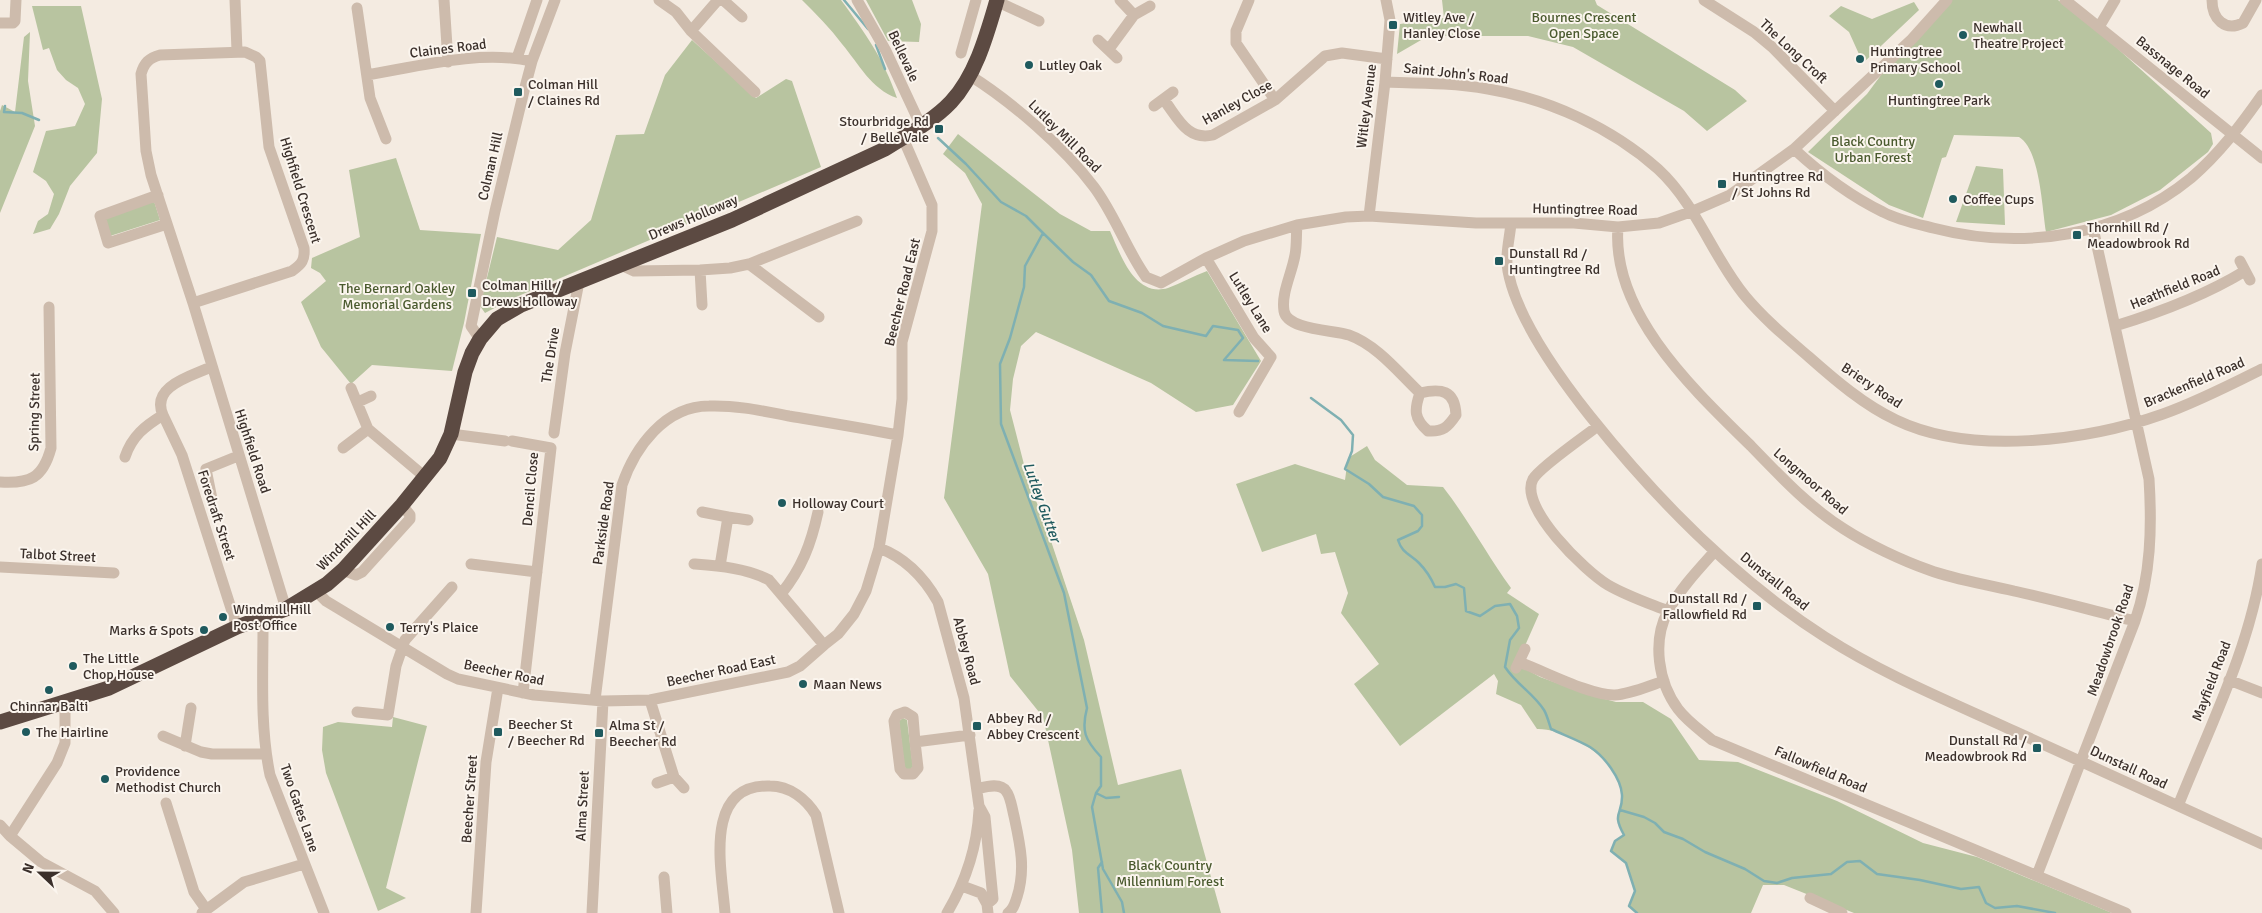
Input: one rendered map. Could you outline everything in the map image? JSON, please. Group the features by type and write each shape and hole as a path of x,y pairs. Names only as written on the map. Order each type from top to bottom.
{"highway":[{"name":"Drews Holloway","path":"480,339 498,319 521,305 732,220 884,149 903,138 949,104 969,75 981,48 997,1"},
{"name":"Windmill Hill","path":"0,722 109,688 237,627 286,608 316,591 343,570 402,505 440,458 452,434 465,372 480,339"}],"street":[{"path":"0,23 13,23 15,21 16,0"},
{"path":"235,0 236,51"},
{"path":"444,0 448,62"},
{"path":"517,58 537,0"},
{"name":"Colman Hill","path":"480,339 471,326 497,201 532,61 556,0"},
{"path":"659,0 676,12 691,31 755,92"},
{"path":"691,31 718,0"},
{"path":"723,0 742,17"},
{"name":"Bellevale","path":"857,0 886,51 921,126"},
{"path":"960,53 976,0"},
{"path":"1120,0 1134,15"},
{"path":"1249,0 1236,31 1236,43 1275,100"},
{"name":"Witley Avenue","path":"1369,216 1387,59 1390,20 1386,0"},
{"name":"The Long Croft","path":"1704,0 1754,32 1772,47 1835,111"},
{"name":"Huntingtree Road","path":"1156,282 1161,283 1172,278 1206,258 1244,241 1297,225 1346,217 1369,216 1414,220 1574,223 1618,226 1660,223 1693,212 1730,195 1794,150 1912,39 1947,0"},
{"name":"Bassnage Road","path":"2066,0 2262,158"},
{"path":"2099,27 2115,0"},
{"path":"2212,0 2214,15 2218,21 2229,26 2237,26 2244,23 2256,0"},
{"path":"997,1 1039,21"},
{"path":"1098,40 1113,53 1134,15 1150,6"},
{"path":"357,8 370,98 386,139"},
{"name":"Highfield Crescent","path":"236,51 251,53 260,61 269,147 304,248 305,257 299,266 292,271 192,302 158,195 146,151 141,74 143,68 151,58 160,55 236,51"},
{"name":"Hanley Close","path":"1164,99 1187,130 1194,136 1204,137 1213,135 1275,100 1325,56 1342,53 1387,59"},
{"name":"Claines Road","path":"367,76 448,62 509,56 532,61"},
{"name":"Lutley Mill Road","path":"969,75 990,88 1017,110 1068,156 1095,188 1146,277 1156,282"},
{"name":"Saint John's Road","path":"1385,82 1429,83 1488,89 1519,95 1588,121 1657,168 1679,189 1693,212"},
{"path":"1794,150 1828,180 1884,213 1907,222 1951,233 2011,239 2072,234 2129,216 2158,200 2190,178 2233,135 2262,95"},
{"name":"Beecher Road East","path":"650,700 788,672 800,666 838,634 854,614 866,591 879,548 898,434 902,399 902,342 928,252 933,219 932,205 928,193 903,138"},
{"path":"158,195 100,216 108,243 167,224"},
{"name":"Briery Road","path":"1693,212 1726,269 1745,296 1778,330 1824,370 1866,402 1894,419 1943,436 1983,440 2032,440 2074,437 2138,421"},
{"path":"621,265 634,271 730,268 749,264 857,221"},
{"name":"Dunstall Road","path":"1512,223 1507,263 1514,292 1532,330 1556,373 1654,492 1715,551 1771,598 1842,648 1925,690 2262,844"},
{"path":"1297,225 1295,255 1284,300 1284,314 1299,326 1348,335 1367,344 1420,393"},
{"name":"Longmoor Road","path":"1618,226 1616,247 1627,286 1645,324 1667,357 1691,385 1772,468 1831,520 1845,530 1929,570 2135,621"},
{"name":"Meadowbrook Road","path":"2037,875 2135,621 2146,583 2152,519 2149,479 2138,421 2093,228"},
{"name":"Lutley Lane","path":"1206,258 1254,338 1271,357 1239,412"},
{"path":"749,264 818,317"},
{"path":"700,270 702,305"},
{"name":"Heathfield Road","path":"2115,326 2164,310 2217,288 2245,271"},
{"name":"The Drive","path":"554,433 565,353 579,282"},
{"name":"Highfield Road","path":"192,302 286,608"},
{"name":"Spring Street","path":"0,482 19,483 27,481 42,470 50,453 49,306"},
{"path":"125,457 128,447 146,425 164,415 161,407 163,396 171,385 211,367"},
{"name":"Brackenfield Road","path":"2138,421 2188,403 2262,369"},
{"path":"351,388 368,429 425,477"},
{"path":"358,402 372,396"},
{"name":"Parkside Road","path":"599,700 622,485 632,459 656,428 670,418 708,405 742,408 898,434"},
{"name":"Foredraft Street","path":"164,415 182,455 237,627"},
{"path":"1598,426 1533,479 1530,494 1533,502 1541,518 1595,575 1631,596 1668,611"},
{"path":"343,448 368,429"},
{"name":"Dencil Close","path":"452,434 551,448 524,693"},
{"path":"212,499 206,469 238,456"},
{"path":"702,512 748,520"},
{"path":"781,594 796,575 803,560 818,512"},
{"path":"720,566 728,517"},
{"name":"Abbey Road","path":"879,548 895,554 913,567 931,589 938,602 964,698 979,806 985,817 993,899 987,909"},
{"name":"Fallowfield Road","path":"1715,551 1685,585 1668,611 1659,643 1664,681 1678,708 1712,740 2126,913"},
{"path":"471,564 537,572"},
{"path":"694,564 720,566 756,574 769,580 824,645"},
{"name":"Mayfield Road","path":"2178,806 2248,628 2259,587 2262,564"},
{"name":"Talbot Street","path":"0,567 114,573"},
{"path":"358,712 388,715 396,666 402,648 414,628 452,588"},
{"name":"Beecher Road","path":"316,591 326,601 402,648 452,676 524,693 599,700 650,700"},
{"name":"Two Gates Lane","path":"260,619 263,627 263,714 266,754 274,787 324,913"},
{"path":"1525,649 1518,665 1612,695 1633,691 1664,681"},
{"path":"2229,680 2262,693"},
{"name":"Beecher Street","path":"476,913 486,762 498,688"},
{"name":"Alma Street","path":"592,913 599,700"},
{"path":"650,700 674,777 684,788"},
{"path":"10,836 57,763 66,743 65,703"},
{"path":"185,746 191,708"},
{"path":"905,712 913,717 916,742 918,768 913,774 904,774 900,769 894,721 897,715 905,712"},
{"path":"916,742 970,735"},
{"path":"163,736 185,746 212,754 266,754"},
{"path":"657,783 674,777"},
{"path":"725,913 719,834 725,812 743,792 761,786 781,787 802,797 809,803 816,815 839,913"},
{"path":"977,789 990,786 1002,787 1006,790 1011,802 1021,846 1022,866 1014,906 1008,913"},
{"path":"166,803 194,892 204,911 244,882 304,864"},
{"path":"947,913 962,886 973,851 978,829 979,806"},
{"path":"0,825 41,862 95,891 114,913"},
{"path":"664,877 667,913"},
{"path":"962,886 981,893 987,909"},
{"path":"1810,898 1842,913"}],"green space":[{"path":"802,0 841,0 866,35 880,59 897,98 880,89 866,75 833,32"},
{"path":"866,0 912,0 921,24 919,42 888,41"},
{"name":"Bournes Crescent Open Space","path":"1442,0 1595,0 1597,5 1735,90 1747,101 1707,131 1684,111 1573,47 1528,36 1428,36 1397,54 1400,24 1444,18"},
{"name":"Black Country Urban Forest","path":"1951,0 2058,0 2096,29 2211,133 2213,144 2208,152 2160,190 2111,215 2046,232 2036,166 2026,144 2019,137 1954,135 1946,157 1942,158 1923,218 1889,205 1808,152 1867,94 1884,71"},
{"path":"1914,2 1919,10 1863,63 1849,32 1829,16 1841,6 1872,19"},
{"path":"32,6 81,6 102,99 97,153 70,186 59,214 50,229 33,234 38,221 48,214 54,194 46,181 33,172 46,131 75,126 85,104 78,88 66,80 57,70 49,48 43,50"},
{"path":"30,32 28,81 35,126 0,213 0,111 2,105 15,112 24,37"},
{"path":"692,40 756,98 786,79 792,81 821,167 516,297 485,313 480,306 497,237 558,250 591,220 616,135 644,134 665,75"},
{"name":"Black Country Millennium Forest","path":"958,134 1060,214 1091,231 1110,231 1130,272 1146,286 1156,289 1168,288 1207,271 1261,361 1233,405 1196,412 1151,383 1036,332 1021,346 1013,379 1010,410 1028,480 1047,529 1084,640 1118,785 1181,769 1221,913 1079,913 1072,850 1043,717 1010,676 988,574 944,498 982,204 965,173 943,154"},
{"name":"The Bernard Oakley Memorial Gardens","path":"396,158 420,230 481,234 464,323 452,371 372,365 351,384 321,347 301,302 326,281 320,273 311,268 312,258 360,237 349,170"},
{"path":"1976,166 2003,169 2005,225 1956,222"},
{"path":"154,201 160,220 110,236 104,217"},
{"path":"1367,446 1375,460 1407,485 1443,487 1511,588 1507,593 1539,614 1517,664 1540,677 1590,695 1616,702 1643,702 1671,719 1699,760 1738,762 1837,801 1923,843 1977,857 2112,913 1854,913 1784,885 1763,885 1751,913 1637,913 1629,906 1635,891 1626,863 1611,851 1615,841 1624,835 1618,822 1622,795 1619,782 1613,770 1603,759 1577,740 1550,730 1537,729 1521,705 1496,694 1498,681 1494,674 1400,746 1354,684 1379,664 1341,613 1348,593 1335,552 1321,554 1316,534 1262,552 1236,484 1295,464 1345,480 1348,458"},
{"path":"393,717 427,726 386,888 406,898 378,911 326,773 322,750 323,727 338,722 392,727"},
{"path":"903,718 907,720 913,767 912,770 905,771 899,721"}],"waterway":[{"name":"Lutley Gutter","path":"844,0 868,29"},
{"name":"Lutley Gutter","path":"876,45 885,69"},
{"path":"5,106 4,112 22,113 39,120"},
{"name":"Lutley Gutter","path":"938,138 966,164 1001,202 1026,216 1043,233 1025,266 1024,287 1010,338 1000,364 1001,424 1064,593 1087,708 1084,723 1086,735 1091,745 1101,757 1101,786 1096,793 1092,807 1103,869 1122,902 1124,913"},
{"path":"1043,233 1073,262 1091,275 1109,301 1142,313 1163,326 1206,336 1213,326 1238,330 1243,338 1224,360 1258,361"},
{"path":"1311,398 1341,420 1353,435 1352,451 1345,469 1369,484 1383,497 1414,506 1422,515 1422,526 1418,531 1398,540 1404,551 1424,568 1435,587 1456,584 1464,588 1466,611 1480,616 1495,606 1510,604 1517,616 1519,628 1510,640 1505,667 1540,704 1551,729 1590,747 1611,768 1619,782 1622,802 1618,822 1624,835 1615,841 1611,851 1626,863 1635,891 1629,906 1637,913"},
{"path":"1096,793 1106,798 1119,797"},
{"path":"1620,810 1644,817 1655,823 1664,832 1683,839 1705,852 1745,869 1764,881 1777,883 1792,878 1831,874 1847,862 1860,861 1877,874 1920,880 1961,889 1979,887 1986,903 1995,908 2017,906 2055,913"},
{"path":"1102,862 1098,868 1102,913"}],"place":[{"name":"Witley Ave / Hanley Close","path":"1393,25"},
{"name":"Newhall Theatre Project","path":"1963,35"},
{"name":"Huntingtree Primary School","path":"1860,59"},
{"name":"Lutley Oak","path":"1029,65"},
{"name":"Huntingtree Park","path":"1939,84"},
{"name":"Colman Hill / Claines Rd","path":"518,92"},
{"name":"Stourbridge Rd / Belle Vale","path":"939,129"},
{"name":"Huntingtree Rd / St Johns Rd","path":"1722,184"},
{"name":"Coffee Cups","path":"1953,199"},
{"name":"Thornhill Rd / Meadowbrook Rd","path":"2077,235"},
{"name":"Dunstall Rd / Huntingtree Rd","path":"1499,261"},
{"name":"Colman Hill / Drews Holloway","path":"472,293"},
{"name":"Holloway Court","path":"782,503"},
{"name":"Dunstall Rd / Fallowfield Rd","path":"1757,606"},
{"name":"Windmill Hill Post Office","path":"223,617"},
{"name":"Terry's Plaice","path":"390,627"},
{"name":"Marks & Spots","path":"204,630"},
{"name":"The Little Chop House","path":"73,666"},
{"name":"Maan News","path":"803,684"},
{"name":"Chinnar Balti","path":"49,690"},
{"name":"Abbey Rd / Abbey Crescent","path":"977,726"},
{"name":"The Hairline","path":"26,732"},
{"name":"Beecher St / Beecher Rd","path":"498,732"},
{"name":"Alma St / Beecher Rd","path":"599,733"},
{"name":"Dunstall Rd / Meadowbrook Rd","path":"2037,748"},
{"name":"Providence Methodist Church","path":"105,779"}]}
